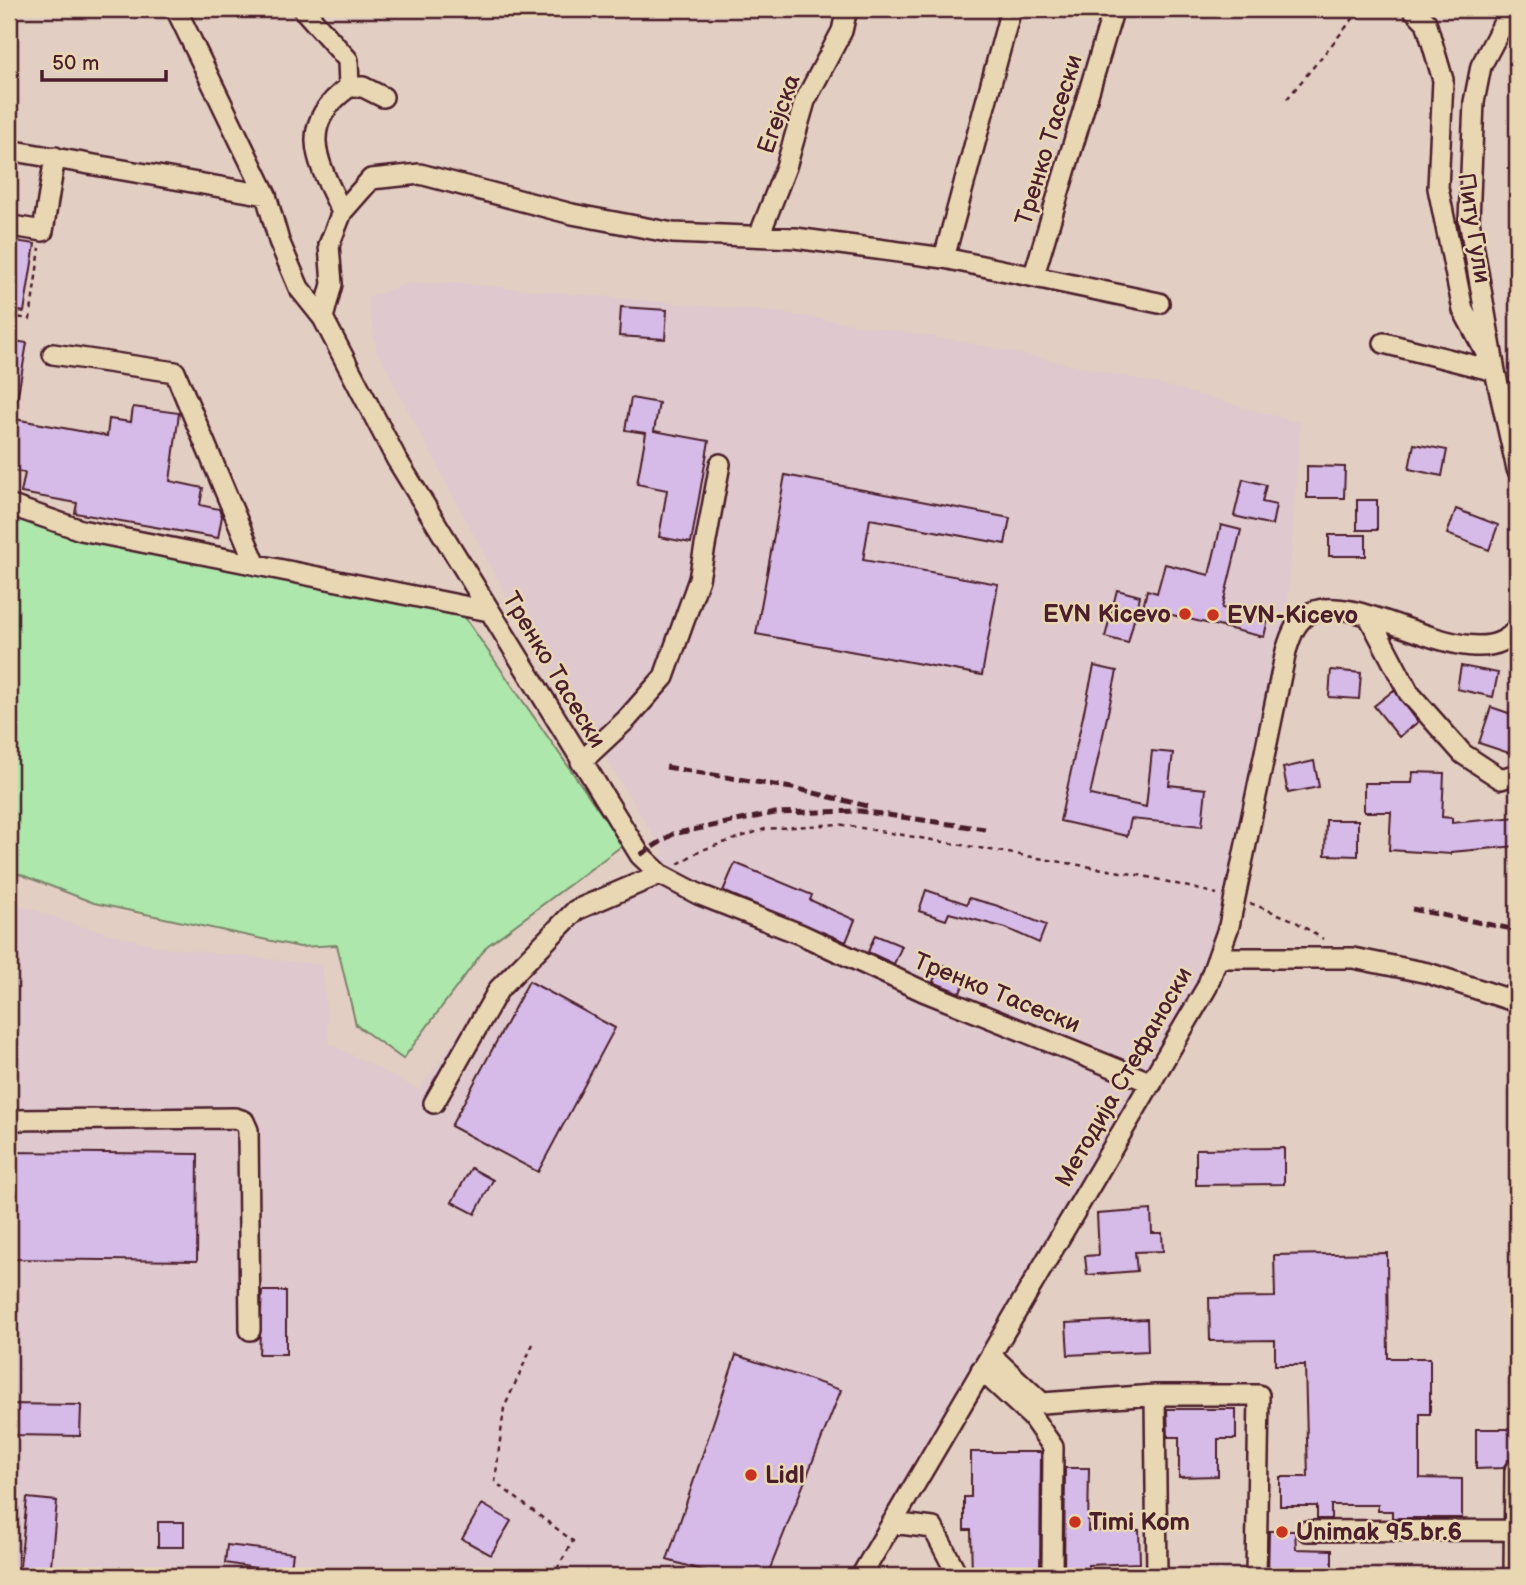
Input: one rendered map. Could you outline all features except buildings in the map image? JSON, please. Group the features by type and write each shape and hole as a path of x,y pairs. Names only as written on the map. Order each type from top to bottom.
{"street":[{"name":"Тренко Тасески","path":"176,9 266,195 279,241 299,288 323,318 397,460 640,855 660,874 923,991 1152,1083"},
{"path":"303,9 348,60 349,87"},
{"name":"Егејска","path":"759,236 786,167 805,101 842,31 847,9"},
{"path":"944,258 1011,9"},
{"name":"Питу Гули","path":"1413,9 1426,22 1443,80 1438,188 1463,310 1495,371"},
{"path":"1511,9 1481,66 1474,102 1469,163 1469,220 1495,371 1517,469"},
{"name":"Тренко Тасески","path":"1034,275 1111,18"},
{"path":"342,212 321,167 315,127 323,110 349,87 363,87 383,97"},
{"path":"9,150 266,195"},
{"path":"12,226 43,231 55,157"},
{"path":"323,318 332,284 329,245 342,212 371,179 420,174 572,214 673,233 794,238 944,258 1159,303"},
{"path":"1384,343 1495,371"},
{"path":"53,354 176,372 256,565"},
{"path":"581,762 626,720 664,677 699,579 720,464"},
{"path":"9,505 81,530 489,611"},
{"name":"Методија Стефаноски","path":"861,1576 1207,986 1235,897 1286,651 1294,627 1310,612 1330,607 1460,643 1490,646 1515,636"},
{"path":"1369,617 1409,693 1463,754 1500,779 1517,774"},
{"path":"433,1103 499,989 576,910 660,874"},
{"path":"1218,958 1353,958 1428,974 1517,1002"},
{"path":"9,1120 235,1118 244,1121 248,1130 250,1330"},
{"path":"986,1363 1037,1410 1053,1447 1052,1576"},
{"path":"1037,1410 1155,1395 1259,1395 1256,1576"},
{"path":"1155,1395 1157,1576"},
{"path":"1514,1576 1515,1470"},
{"path":"892,1523 933,1528 958,1576"},
{"path":"1307,1531 1514,1530"}],"path":[{"path":"1287,99 1361,9"},
{"path":"9,316 30,319 43,231"},
{"path":"660,874 699,851 765,829 838,824 1106,869 1235,897 1293,920 1353,958"},
{"path":"534,1344 504,1408 495,1482 573,1541 553,1576"}],"shaded area":[{"path":"454,283 784,313 971,343 1163,385 1300,423 1286,628 1239,880 1213,954 853,1576 9,1576 9,901 76,925 161,947 322,965 329,1043 419,1090 499,976 574,909 665,854 502,587 377,351 368,298 405,284"}],"green space":[{"path":"9,505 454,602 623,845 487,946 403,1059 356,1025 337,945 300,947 94,903 9,870"}],"railway":[{"path":"666,767 798,789 867,806"},
{"path":"640,855 673,834 775,813 860,811 985,829"},
{"path":"1412,909 1517,930"}],"place":[{"name":"EVN Kicevo","path":"1185,614"},
{"name":"EVN-Kicevo","path":"1213,615"},
{"name":"Lidl","path":"751,1475"},
{"name":"Timi Kom","path":"1075,1522"},
{"name":"Unimak 95 br.6","path":"1282,1532"}]}
